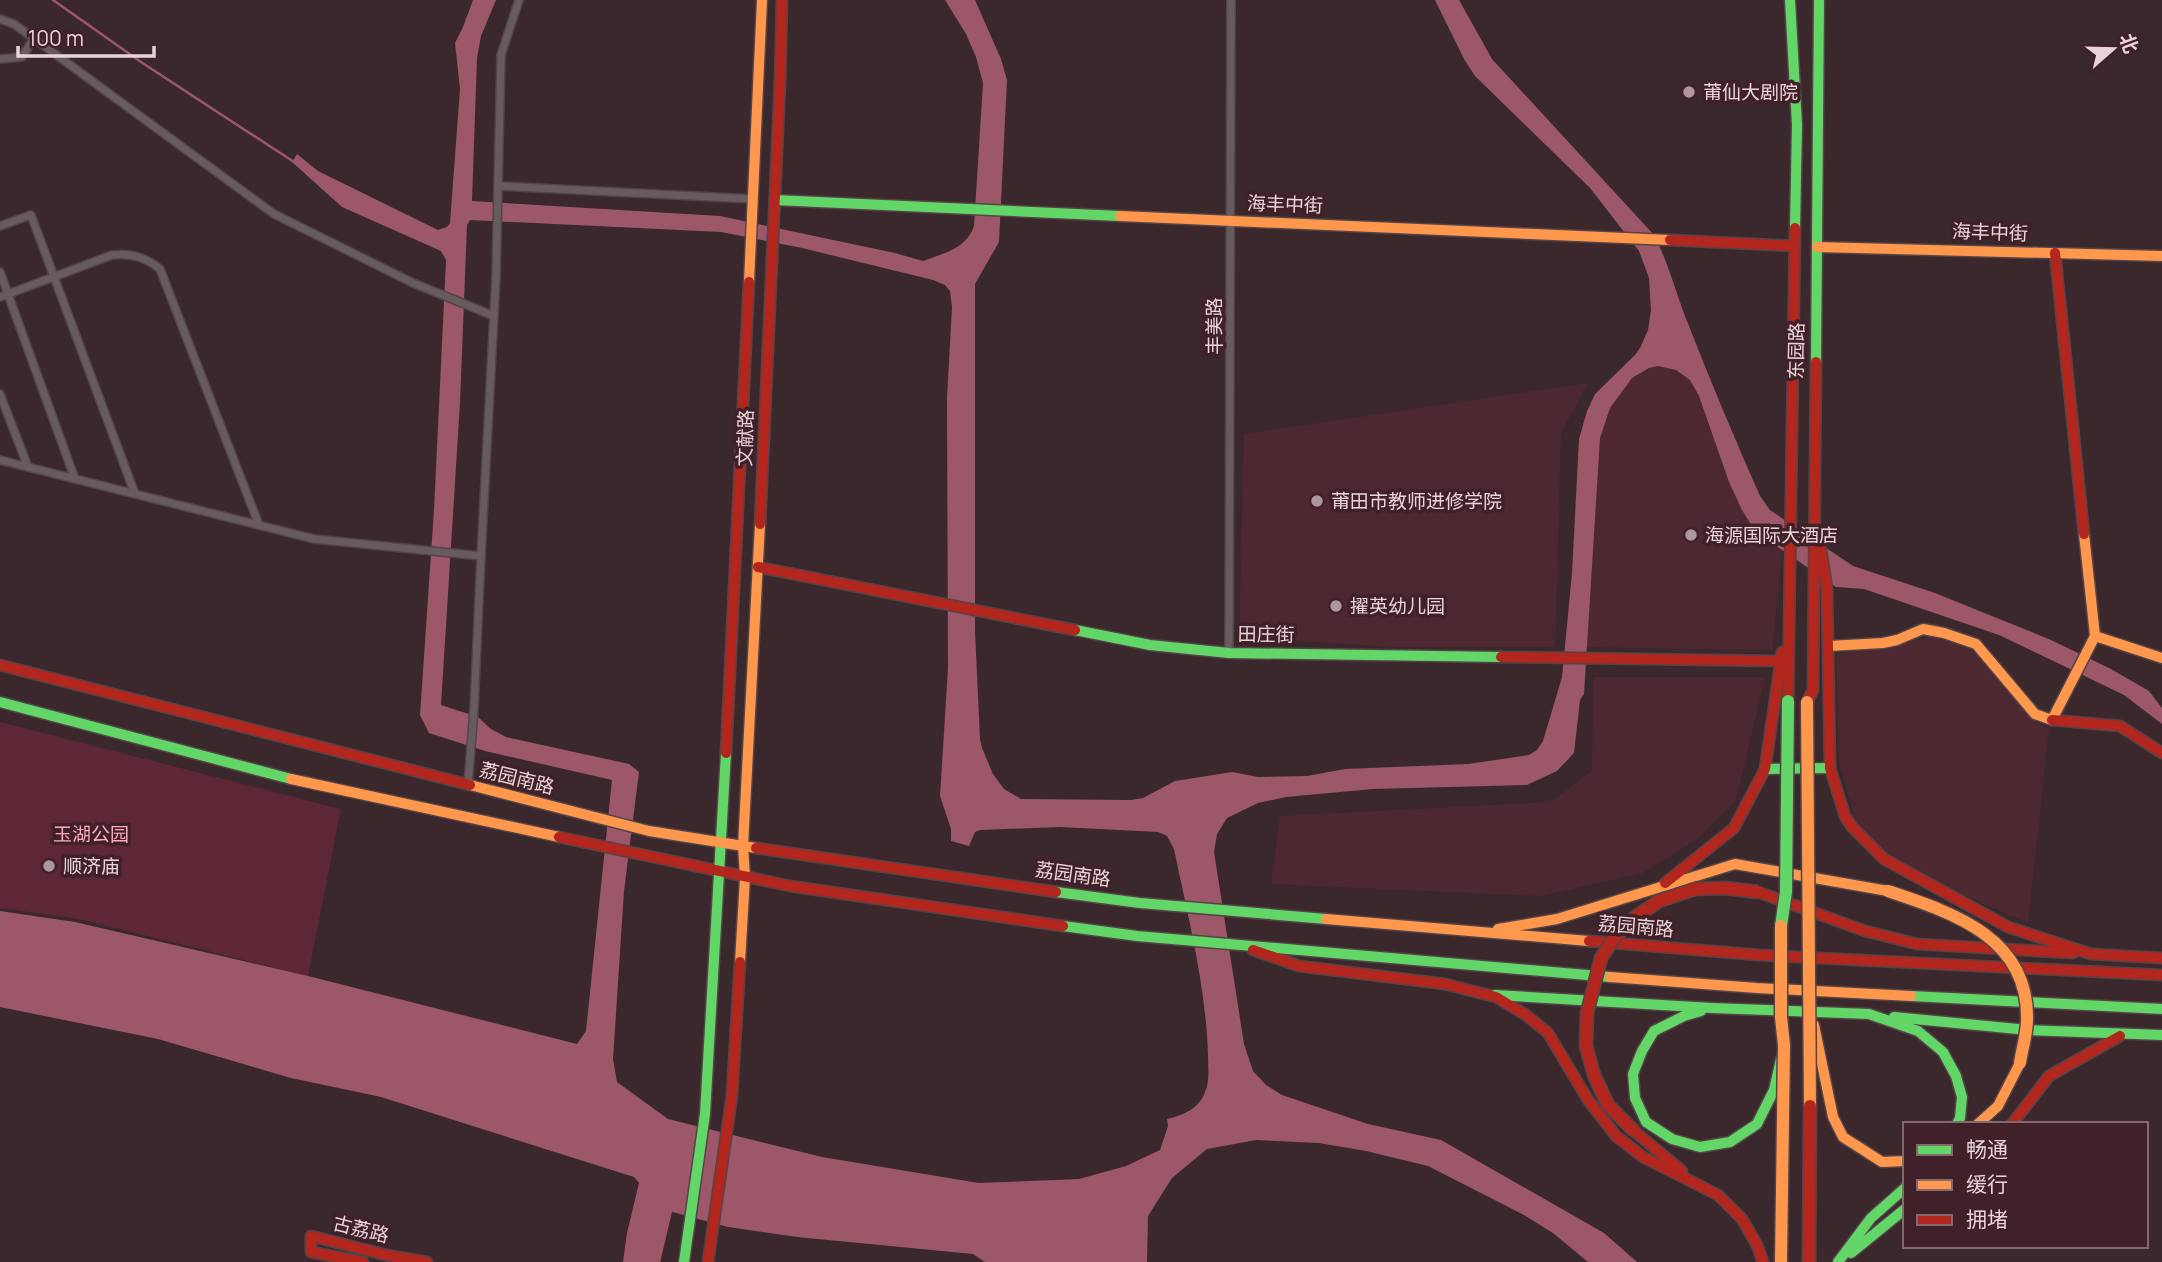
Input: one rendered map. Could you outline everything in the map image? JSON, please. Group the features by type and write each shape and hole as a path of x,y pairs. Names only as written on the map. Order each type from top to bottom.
{"main road":[{"name":"东园路","path":"1784,1045 1781,1017 1781,940 1786,892 1791,579 1790,453 1797,125 1790,0"},
{"path":"684,1262 704,1122 721,842 762,1"},
{"name":"东园路","path":"1811,1014 1807,702 1812,690 1820,1"},
{"name":"文献路","path":"708,1262 732,1095 745,877 743,846 775,200 782,2"},
{"name":"海丰中街","path":"775,200 1795,246"},
{"name":"海丰中街","path":"1817,247 2162,256"},
{"path":"2052,720 2095,637 2055,253"},
{"path":"1814,502 1827,589 1830,768 1845,816 1884,859 1945,894 2008,927 2091,954"},
{"name":"田庄街","path":"758,567 1150,645 1229,653 1781,661"},
{"path":"1660,887 1734,828 1765,769 1791,579"},
{"path":"1829,646 1883,643 1923,629 1944,633 1976,645 2035,714 2052,720 2120,726 2162,753"},
{"path":"2095,637 2162,658"},
{"name":"荔园南路","path":"0,665 649,831 954,877 1140,903 1759,955 2162,975"},
{"path":"0,702 270,774 585,843 790,886 988,916 1137,936 1744,987 2162,1009"},
{"path":"1765,769 1830,768"},
{"path":"1480,932 1557,919 1735,864 1888,891 1947,911 1992,939 2012,961 2023,984 2028,1020 2020,1063 1998,1106 1980,1122"},
{"path":"1696,1184 1608,1105 1594,1075 1586,1046 1587,1013 1601,958 1631,920 1659,901 1695,889 1725,888 1758,892 1865,931 1917,944 2162,958"},
{"path":"1237,944 1299,966 1444,984 1496,997 1526,1014 1548,1033 1588,1100 1616,1136 1643,1157 1718,1195 1742,1219 1763,1262"},
{"path":"1484,994 1712,1008 1869,1014 1985,1028 2120,1036 2162,1035"},
{"path":"1712,1008 1684,1016 1654,1031 1633,1074 1635,1098 1646,1122 1672,1139 1700,1147 1730,1142 1757,1124 1774,1090 1784,1045"},
{"path":"1811,1014 1833,1117 1843,1137 1882,1162 1903,1161"},
{"path":"1809,1262 1811,1014"},
{"path":"1869,1014 1918,1031 1943,1052 1956,1076 1962,1097 1958,1122"},
{"path":"2014,1122 2049,1076 2120,1036"},
{"path":"1781,1262 1784,1045"},
{"path":"1839,1262 1871,1218 1903,1190"},
{"path":"1839,1262 1903,1211"},
{"name":"古荔路","path":"363,1262 311,1252 312,1236 386,1255 427,1262"}],"street":[{"path":"468,785 474,709 478,556 494,316 501,55 519,0"},
{"name":"丰美路","path":"1229,653 1231,0"},
{"path":"0,19 15,24 274,214 413,283 494,316"},
{"path":"0,59 22,58 34,38"},
{"path":"498,187 753,199"},
{"path":"0,226 31,215 135,494"},
{"path":"4,295 106,257 121,254 151,261 160,269 259,525"},
{"path":"0,272 4,295 75,479"},
{"path":"0,394 28,467"},
{"path":"0,460 314,539 478,556"}],"shaded area":[{"path":"473,0 496,0 481,36 477,58 472,201 720,216 923,261 960,245 974,226 983,83 966,34 945,0 975,0 1001,59 1007,80 999,242 975,284 975,631 980,739 993,774 1004,789 1021,799 1131,800 1143,798 1175,781 1232,772 1258,777 1307,776 1345,769 1468,764 1529,755 1537,750 1543,741 1562,677 1572,573 1579,439 1595,394 1635,355 1648,330 1651,310 1649,278 1639,251 1590,188 1475,76 1435,0 1459,0 1492,59 1654,235 1723,411 1760,496 1770,510 1853,566 1935,593 2051,640 2111,669 2149,691 2162,708 2162,724 2124,695 1999,635 1864,589 1836,587 1769,541 1752,526 1729,482 1699,396 1690,380 1676,370 1658,366 1632,378 1610,408 1600,438 1584,694 1580,700 1574,753 1557,771 1527,785 1373,789 1286,797 1258,803 1227,818 1217,834 1214,852 1244,1044 1253,1071 1266,1085 1282,1095 1368,1124 1441,1140 1604,1233 1637,1262 1588,1262 1553,1233 1524,1215 1428,1166 1319,1143 1256,1140 1207,1149 1172,1178 1148,1216 1147,1262 985,1262 973,1254 797,1237 728,1227 665,1210 652,1232 648,1262 623,1262 639,1183 634,1177 381,1097 291,1078 158,1039 0,1007 0,911 75,922 308,976 577,1044 586,1031 612,780 485,751 429,733 420,715 434,510 446,260 441,251 342,207 292,162 297,154 318,171 438,230 447,227 450,223 460,89 455,43","holes":["470,220 721,232 802,248 933,280 945,285 950,291 952,307 947,398 948,668 940,796 951,829 951,841 969,846 975,832 980,830 1060,827 1158,832 1167,836 1174,849 1190,926 1207,1029 1207,1088 1195,1107 1167,1119 1168,1126 1160,1150 1126,1166 1079,1179 979,1183 822,1157 668,1119 617,1082 613,1059 624,891 639,772 629,764 506,737 491,729 478,717 441,705 460,403 467,225"]},
{"path":"1667,358 1690,367 1783,544 1772,650 1572,647 1601,397"},
{"path":"1588,383 1561,433 1555,647 1392,647 1239,637 1244,434"},
{"path":"1932,636 1972,650 2035,723 2049,728 2028,923 1964,896 1891,857 1857,826 1839,762 1836,654 1896,646"},
{"path":"1593,677 1765,677 1736,800 1696,840 1643,873 1540,896 1271,884 1280,816 1551,802 1592,771"}],"green space":[{"name":"玉湖公园","path":"0,722 341,809 308,976 79,919 0,908"}],"waterway":[{"path":"53,0 141,62 294,162"},
{"path":"652,1262 668,1194"}],"traffic: fast":[{"path":"1790,0 1797,125 1795,228"},
{"path":"1816,362 1819,0"},
{"path":"775,200 1120,216"},
{"path":"1075,630 1150,645 1229,653 1501,657"},
{"path":"1781,926 1786,892 1788,701"},
{"path":"0,702 291,779"},
{"path":"684,1262 705,1114 726,753"},
{"path":"1765,769 1830,768"},
{"path":"1056,892 1140,903 1326,919"},
{"path":"1063,926 1137,936 1610,977"},
{"path":"1495,995 1869,1014 1918,1031 1943,1052 1956,1076 1962,1097 1958,1122"},
{"path":"1911,996 2162,1009"},
{"path":"1701,1011 1654,1031 1633,1074 1635,1098 1646,1122 1672,1139 1700,1147 1730,1142 1757,1124 1774,1090 1781,1059"},
{"path":"1894,1017 2028,1030 2162,1035"},
{"path":"1838,1262 1871,1218 1903,1190"},
{"path":"1851,1253 1903,1211"}],"traffic: slow":[{"path":"749,282 762,0"},
{"path":"1120,216 1670,240"},
{"path":"1817,247 2162,256"},
{"path":"740,962 745,877 743,846 760,524"},
{"path":"2084,534 2095,636 2162,658"},
{"path":"1829,646 1883,643 1923,629 1944,633 1976,644 2035,714 2052,720 2095,636"},
{"path":"1807,702 1810,1106"},
{"path":"291,779 559,837"},
{"path":"470,785 649,831 756,848"},
{"path":"1498,929 1557,919 1735,864 1888,891"},
{"path":"1888,891 1961,920 1983,933 2001,949 2015,968 2024,992 2027,1025 2020,1063"},
{"path":"1326,919 1589,941"},
{"path":"1781,926 1781,1017 1784,1045 1781,1262"},
{"path":"1610,977 1911,996"},
{"path":"1814,1025 1833,1117 1843,1137 1882,1162 1903,1161"},
{"path":"1980,1122 1998,1106 2020,1063"}],"traffic: jam":[{"path":"760,524 782,0"},
{"path":"1788,701 1795,228"},
{"path":"1670,240 1795,246"},
{"path":"2055,253 2084,534"},
{"path":"726,753 749,282"},
{"path":"1807,702 1813,690 1816,362"},
{"path":"1820,544 1827,589 1830,768 1845,816 1852,827 1884,859 2008,927 2091,954 2162,958"},
{"path":"758,567 1075,630"},
{"path":"1665,883 1734,828 1765,769 1782,652"},
{"path":"1501,657 1781,661"},
{"path":"0,665 470,785"},
{"path":"2052,720 2120,726 2162,753"},
{"path":"559,837 790,886 1063,926"},
{"path":"756,848 1056,892"},
{"path":"1634,1131 1608,1105 1594,1075 1586,1046 1587,1013 1601,958 1631,920 1659,901 1695,889 1725,888 1758,892"},
{"path":"1758,892 1865,931 1917,944 2073,953"},
{"path":"1589,941 1759,955 2162,975"},
{"path":"1253,950 1299,966 1445,984 1496,997 1526,1015 1548,1033 1588,1100 1616,1136 1643,1157 1718,1195 1742,1219 1763,1262"},
{"path":"708,1262 732,1095 740,962"},
{"path":"2014,1122 2049,1076 2120,1036"},
{"path":"1809,1262 1810,1106"},
{"path":"1634,1131 1682,1171"},
{"path":"363,1262 311,1252 311,1236 386,1255 427,1262"}],"place":[{"name":"莆仙大剧院","path":"1689,92"},
{"name":"莆田市教师进修学院","path":"1317,501"},
{"name":"海源国际大酒店","path":"1691,535"},
{"name":"擢英幼儿园","path":"1336,606"},
{"name":"顺济庙","path":"49,866"}]}
